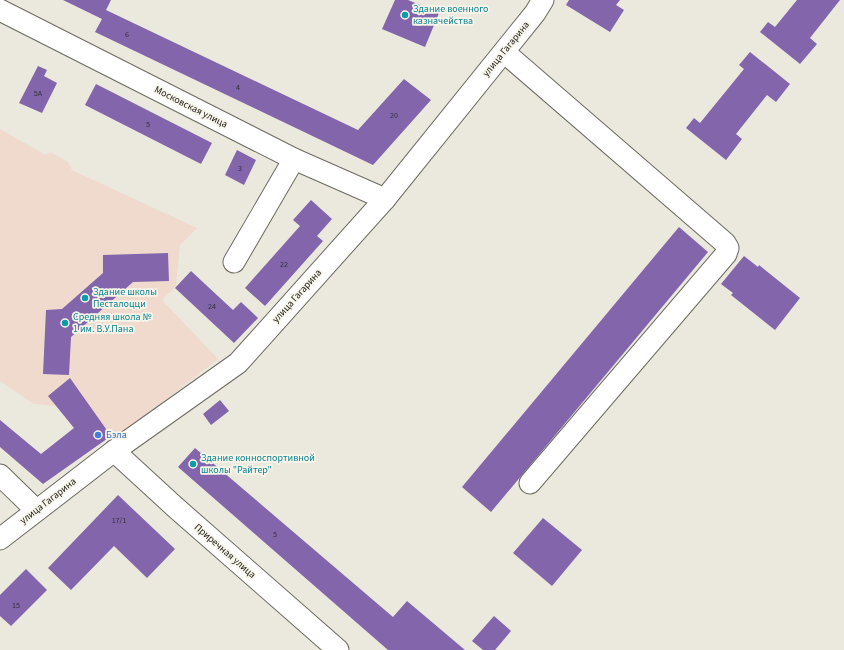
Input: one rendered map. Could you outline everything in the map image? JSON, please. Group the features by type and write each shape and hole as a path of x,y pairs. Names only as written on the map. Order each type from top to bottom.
{"street":[{"name":"улица Гагарина","path":"0,539 114,450 238,362 385,199 535,13 543,0"},
{"name":"Московская улица","path":"0,10 294,159 385,199"},
{"path":"504,52 725,243 728,248 726,254 530,483"},
{"path":"234,262 294,159"},
{"name":"Приречная улица","path":"114,450 175,507 338,650"},
{"path":"0,475 36,510"}],"shaded area":[{"path":"0,129 46,155 50,152 68,162 72,170 197,228 180,245 176,286 162,300 218,359 112,442 81,400 83,395 80,391 74,392 56,406 34,404 0,381"}],"building":[{"path":"63,0 111,0 106,10 358,130 404,79 431,100 373,165 95,32 102,19"},
{"path":"395,0 408,0 439,13 425,47 382,29"},
{"path":"569,0 620,0 616,5 624,10 610,32 566,5"},
{"path":"797,0 840,0 810,38 817,44 800,64 760,32 768,22 775,27"},
{"path":"750,52 790,84 776,102 767,95 736,134 742,139 726,160 686,128 694,118 700,123 744,69 739,65"},
{"path":"38,66 47,70 44,76 57,83 42,113 19,103"},
{"path":"96,84 212,143 201,164 85,105"},
{"path":"237,150 256,160 244,185 225,175"},
{"path":"311,200 332,219 317,236 323,241 265,306 245,288 300,226 293,220"},
{"path":"679,227 708,252 491,512 462,487"},
{"name":"Средняя школа № 1 им. В.У.Пана","path":"168,253 169,281 133,282 71,337 69,375 43,374 46,310 62,309 103,273 103,255"},
{"path":"744,256 758,267 759,265 800,298 775,330 731,295 733,293 721,284"},
{"path":"191,271 233,310 241,302 258,318 234,343 175,288"},
{"path":"70,378 111,436 43,484 0,447 0,420 41,454 74,428 48,396"},
{"path":"220,400 229,411 211,425 203,414"},
{"path":"195,448 393,617 407,601 465,650 388,650 178,467"},
{"path":"118,495 175,549 147,578 114,546 71,590 48,568"},
{"path":"543,518 582,550 552,586 513,553"},
{"path":"26,569 47,590 11,626 0,616 0,595"},
{"path":"494,616 511,631 495,650 483,650 472,641"}],"place":[{"name":"Здание военного казначейства","path":"405,15"},
{"name":"Здание школы Песталоцци","path":"85,298"},
{"name":"Средняя школа № 1 им. В.У.Пана","path":"65,323"},
{"name":"Бэла","path":"98,435"},
{"name":"Здание конноспортивной школы \"Райтер\"","path":"193,464"}]}
